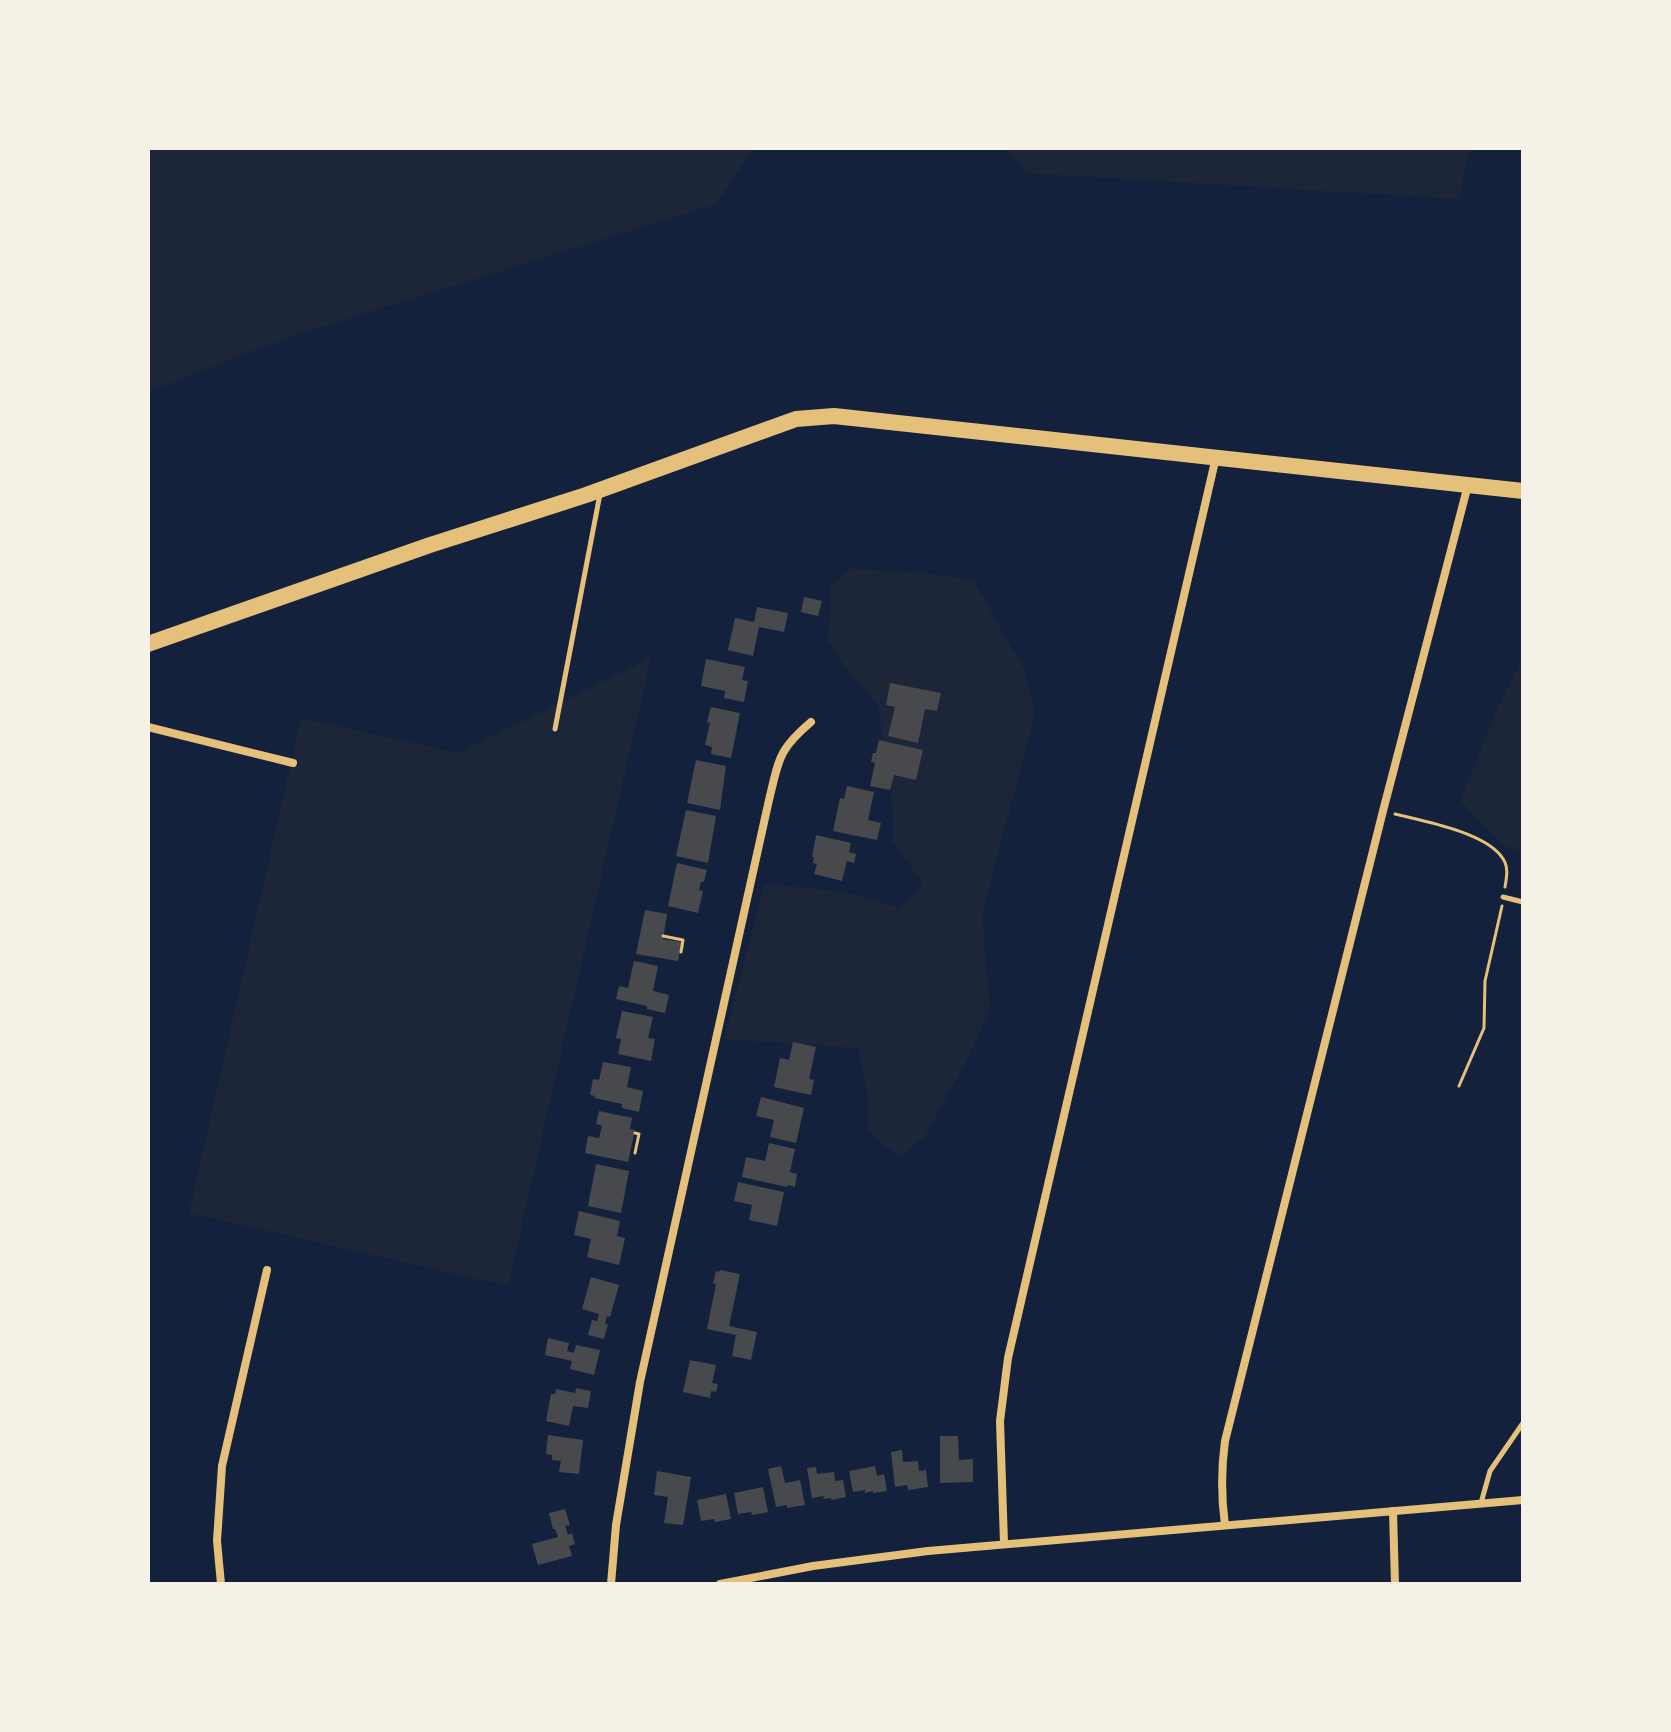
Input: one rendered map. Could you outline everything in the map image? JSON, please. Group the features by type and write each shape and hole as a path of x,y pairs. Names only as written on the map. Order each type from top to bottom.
{"main road":[{"path":"148,644 796,419 834,416 1523,491"}],"street":[{"path":"1004,1543 1000,1421 1008,1358 1216,457"},
{"path":"1225,1525 1221,1470 1225,1441 1468,485"},
{"path":"611,1584 616,1525 640,1382 769,800 785,747 811,722"},
{"path":"148,727 293,763"},
{"path":"221,1584 217,1541 222,1466 267,1270"},
{"path":"720,1584 813,1566 1004,1543 1523,1500"},
{"path":"1393,1511 1395,1584"}],"lane":[{"path":"555,729 601,489"},
{"path":"1503,897 1523,902"},
{"path":"1480,1504 1490,1471 1523,1423"},
{"path":"1512,1439 1523,1442"}],"path":[{"path":"1383,811 1452,828 1481,840 1501,856 1507,870 1485,981 1484,1028 1459,1086"},
{"path":"663,936 683,940 681,952"},
{"path":"635,1133 639,1134 635,1153"}],"shaded area":[{"path":"148,148 754,148 716,204 289,337 148,392"},
{"path":"1007,148 1470,148 1459,199 1025,173"},
{"path":"851,569 928,573 974,581 1024,669 1035,714 982,915 990,1009 970,1054 926,1135 900,1158 868,1131 867,1089 858,1048 724,1039 765,883 849,893 899,908 923,883 893,842 893,811 878,705 848,671 828,641 831,586"},
{"path":"651,658 508,1286 189,1213 301,718 458,753"},
{"path":"1523,658 1523,852 1502,844 1460,800 1500,703"}],"building":[{"path":"804,597 822,601 818,616 801,612"},
{"path":"757,607 788,613 784,632 759,627 753,656 728,650 735,618 754,622"},
{"path":"706,659 745,667 742,680 748,681 744,702 724,698 725,691 701,686"},
{"path":"890,683 941,693 937,711 925,709 918,743 888,736 895,707 886,705"},
{"path":"711,707 740,713 731,758 711,754 712,747 705,745"},
{"path":"879,740 923,750 916,780 894,775 890,790 870,786 875,763 871,762"},
{"path":"696,760 726,766 720,810 687,803"},
{"path":"847,786 874,792 868,820 881,823 877,840 833,831 840,798 844,799"},
{"path":"686,810 716,816 708,863 676,856"},
{"path":"816,835 851,843 849,852 856,854 854,863 847,861 842,881 814,874 817,864 813,863 812,857"},
{"path":"677,863 707,870 699,890 703,891 698,913 668,906"},
{"path":"645,910 667,914 663,939 682,942 678,961 636,954"},
{"path":"634,961 658,966 653,991 669,995 665,1013 616,999 619,986 628,988"},
{"path":"622,1011 653,1017 648,1038 655,1039 651,1061 618,1054 621,1039 616,1038"},
{"path":"793,1042 816,1047 809,1079 814,1080 811,1095 774,1087 780,1058 789,1060"},
{"path":"603,1062 631,1067 627,1087 643,1091 639,1112 590,1095 593,1079 599,1080"},
{"path":"761,1097 804,1108 796,1143 770,1137 774,1120 756,1116"},
{"path":"599,1111 632,1118 630,1129 635,1130 628,1162 585,1153 588,1136 599,1138 602,1126 596,1124"},
{"path":"769,1143 795,1149 790,1172 797,1174 795,1187 742,1177 746,1157 765,1161"},
{"path":"596,1164 629,1171 621,1213 588,1206"},
{"path":"738,1182 784,1192 777,1226 749,1220 752,1205 734,1201"},
{"path":"579,1211 620,1221 617,1236 625,1238 619,1265 587,1257 591,1239 574,1235"},
{"path":"716,1271 740,1274 729,1326 757,1332 751,1360 732,1356 736,1335 707,1329 716,1284 713,1283"},
{"path":"591,1277 619,1285 610,1317 607,1316 604,1339 588,1335 592,1320 597,1321 599,1314 582,1309"},
{"path":"548,1338 569,1343 567,1351 574,1353 576,1345 600,1350 594,1375 570,1369 572,1361 545,1355"},
{"path":"690,1360 716,1365 712,1383 718,1384 716,1392 711,1391 710,1398 683,1392"},
{"path":"576,1388 591,1391 588,1408 573,1406 569,1426 546,1421 551,1394 555,1394 556,1389 575,1393"},
{"path":"548,1435 583,1440 579,1474 559,1472 561,1461 552,1460 552,1455 546,1454"},
{"path":"940,1436 958,1436 959,1460 973,1459 973,1482 940,1483"},
{"path":"902,1450 903,1462 918,1461 919,1471 926,1470 928,1487 908,1490 907,1485 895,1487 891,1452"},
{"path":"781,1466 785,1483 800,1480 805,1505 776,1507 768,1469"},
{"path":"875,1466 877,1476 884,1474 887,1491 853,1492 849,1471"},
{"path":"816,1467 817,1474 834,1472 835,1481 843,1480 846,1497 831,1500 823,1496 812,1498 807,1468"},
{"path":"657,1471 691,1477 683,1525 664,1523 668,1497 654,1495"},
{"path":"763,1487 768,1512 738,1514 734,1493"},
{"path":"726,1494 731,1519 701,1521 697,1500"},
{"path":"565,1509 570,1525 565,1526 568,1535 572,1533 575,1544 569,1546 572,1556 538,1565 532,1544 558,1537 549,1513"}]}
